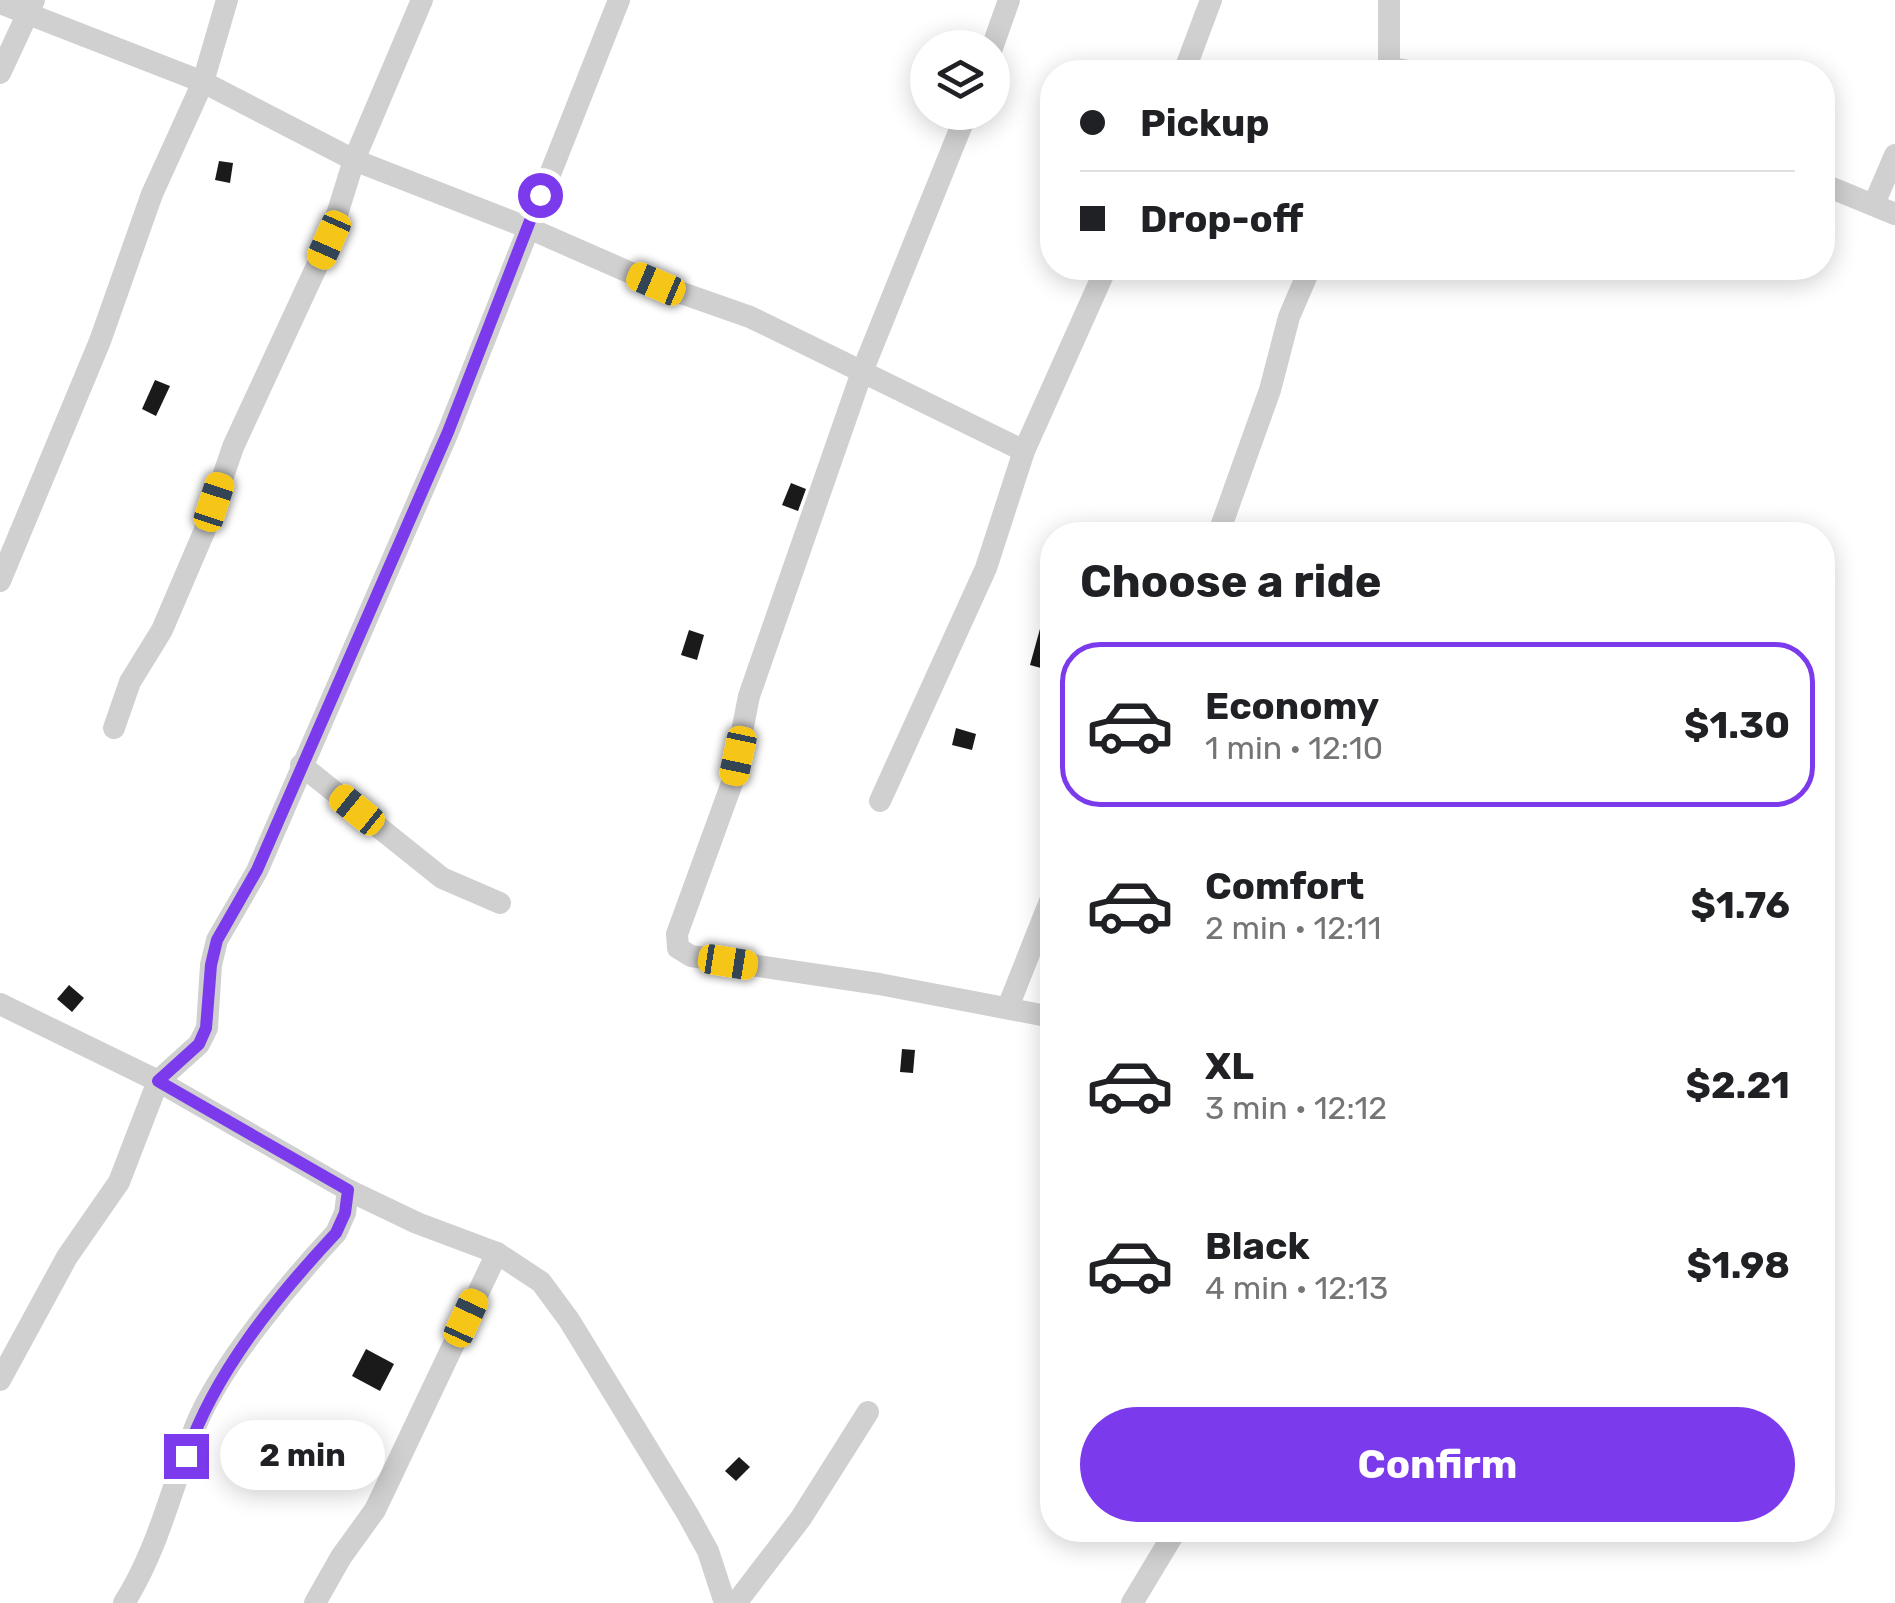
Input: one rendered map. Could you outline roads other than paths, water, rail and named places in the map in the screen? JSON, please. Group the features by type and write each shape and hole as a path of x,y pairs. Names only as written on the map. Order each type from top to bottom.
{"street":[{"path":"0,581 100,340 164,164 203,82 227,0"},
{"path":"114,728 130,682 162,630 204,532 233,447 329,240 354,160 422,0"},
{"path":"0,1380 68,1257 119,1182 158,1081 199,1044 206,1028 217,940 257,870 448,432 619,0"},
{"path":"998,30 1009,0"},
{"path":"1188,60 1211,0"},
{"path":"1390,0 1390,60"},
{"path":"0,3 31,8 203,82 354,160 670,289 750,316 1024,451"},
{"path":"0,74 31,8"},
{"path":"961,130 862,372 749,696 732,783 677,934 678,948 691,956 1040,1014"},
{"path":"1835,189 1885,208 1895,156"},
{"path":"880,801 986,568 1024,451 1101,280"},
{"path":"1223,522 1270,390 1289,317 1305,280"},
{"path":"301,765 442,878 500,904"},
{"path":"1008,1007 1040,926"},
{"path":"0,1004 158,1081 348,1190 418,1223 497,1253 541,1282 569,1320 687,1513 708,1551 725,1603"},
{"path":"124,1603 154,1547 208,1400 230,1365 336,1233 345,1213 348,1190"},
{"path":"316,1603 341,1556 376,1510 497,1253"},
{"path":"736,1603 801,1518 868,1412"},
{"path":"1132,1603 1169,1542"}]}
